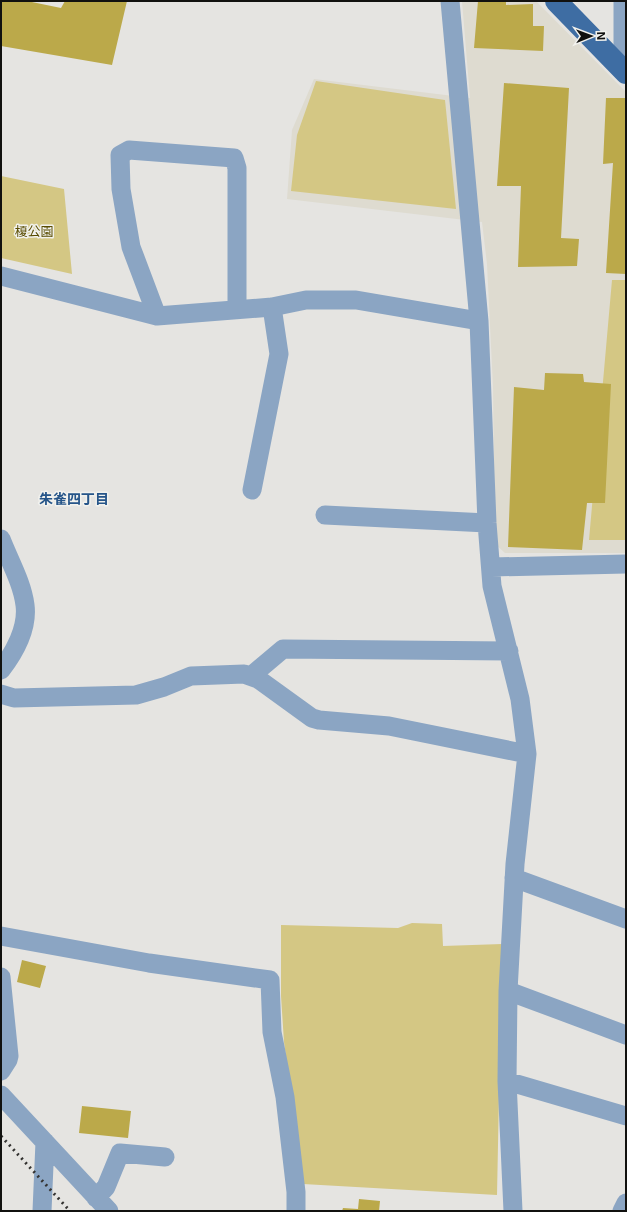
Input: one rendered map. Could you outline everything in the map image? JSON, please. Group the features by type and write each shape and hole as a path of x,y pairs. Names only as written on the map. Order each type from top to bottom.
{"main road":[{"path":"556,1 625,72"}],"street":[{"path":"450,1 479,321 487,523 492,567 492,586 520,699 527,754 514,878 508,991 507,1081 513,1211"},
{"path":"623,1 625,72"},
{"path":"157,316 131,247 122,196 120,155 129,150 234,158 237,168 237,309"},
{"path":"1,276 157,316 272,306 306,300 356,300 479,321"},
{"path":"252,490 279,354 272,306"},
{"path":"325,515 487,523"},
{"path":"1,539 22,592 25,607 24,622 18,640 10,658 1,670"},
{"path":"492,567 626,564"},
{"path":"251,676 283,649 509,651"},
{"path":"1,694 14,698 136,695 164,687 191,676 244,674 258,679 312,718 318,720 389,726 527,754"},
{"path":"514,878 625,915"},
{"path":"1,936 149,963 270,980 272,1032 285,1097 296,1192 296,1211"},
{"path":"1,977 9,1056 1,1071"},
{"path":"508,991 626,1035"},
{"path":"507,1081 626,1116"},
{"path":"1,1095 102,1204"},
{"path":"42,1211 45,1142"},
{"path":"102,1204 106,1187 120,1153 165,1157"},
{"path":"622,1211 626,1203"}],"shaded area":[{"path":"462,1 536,1 626,92 626,553 505,553 495,544 493,387 487,264 482,222 287,199 292,130 314,79 470,98"}],"green space":[{"path":"316,81 445,100 456,209 291,191 297,135"},
{"name":"榎公園","path":"1,176 64,189 72,274 1,258"},
{"path":"612,280 626,280 626,540 589,540"},
{"path":"412,923 442,924 443,946 502,944 497,1195 303,1184 284,1042 281,996 281,925 398,928"}],"building":[{"path":"1,1 27,1 61,8 65,1 127,1 112,65 1,46"},
{"path":"478,1 506,1 506,5 533,4 533,26 544,26 543,51 474,48"},
{"path":"504,83 569,88 561,238 579,239 577,266 518,267 521,186 497,186"},
{"path":"606,98 626,98 626,274 606,273 613,163 603,164"},
{"path":"545,373 583,374 584,382 611,384 605,503 587,503 582,550 508,547 514,387 544,390"},
{"path":"22,960 46,966 40,988 17,982"},
{"path":"82,1106 131,1111 128,1138 79,1133"},
{"path":"359,1199 380,1201 379,1211 342,1211 343,1208 358,1209"}],"railway":[{"path":"1,1136 70,1211"}],"district":[{"name":"朱雀四丁目","path":"74,499"}]}
